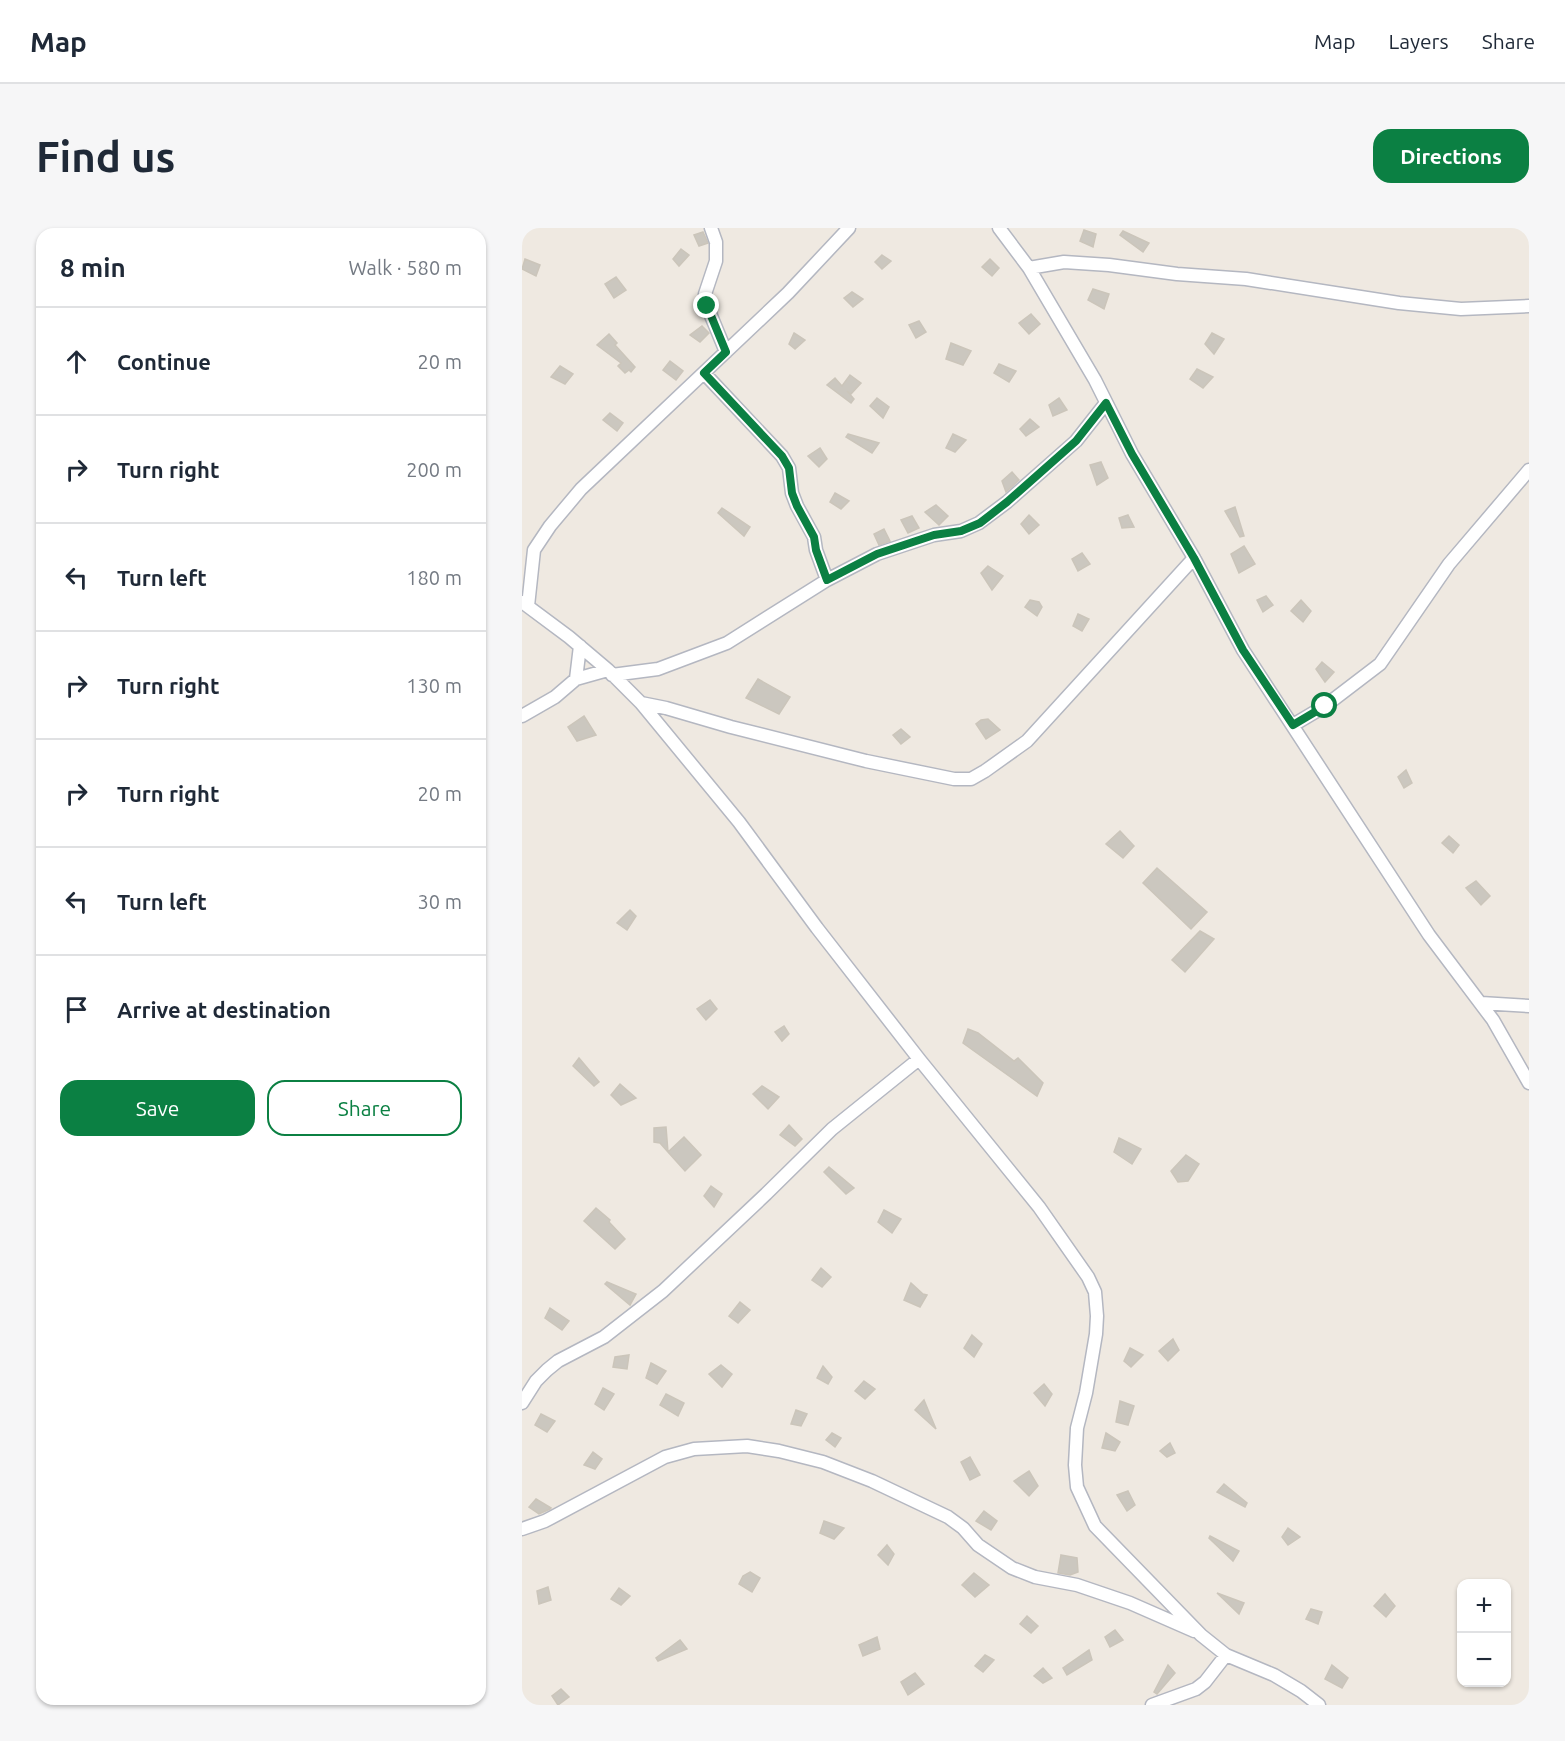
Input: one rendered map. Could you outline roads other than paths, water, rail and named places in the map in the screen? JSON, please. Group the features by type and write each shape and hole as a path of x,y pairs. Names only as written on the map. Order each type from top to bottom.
{"street":[{"path":"711,228 716,242 716,255 705,294 707,306 726,352"},
{"path":"849,228 788,293 581,489 550,526 534,550 525,604 580,646 641,703 739,822 817,928 919,1059 1039,1207 1088,1277 1095,1292 1097,1316 1088,1382 1077,1428 1075,1449 1077,1486 1095,1526 1201,1635 1227,1655 1274,1675 1319,1705"},
{"path":"999,228 1029,268 1106,403 1132,454 1194,558 1243,650 1429,935 1481,1004 1529,1083"},
{"path":"1029,268 1064,262 1109,265 1177,274 1246,279 1399,303 1461,309 1529,306"},
{"path":"704,373 782,456 789,468 792,493 814,537 816,550 827,580"},
{"path":"522,716 555,697 576,680 610,672 658,669 728,643 827,580 877,554 934,535 961,531 980,523 1076,441 1106,403"},
{"path":"1293,725 1325,706 1380,664 1449,564 1529,470"},
{"path":"641,703 889,766 954,779 971,778 986,771 1027,741 1194,558"},
{"path":"576,680 580,646"},
{"path":"1481,1004 1529,1006"},
{"path":"522,1403 526,1388 558,1361 604,1337 663,1291 832,1129 919,1059"},
{"path":"522,1529 545,1521 665,1457 694,1449 720,1447 747,1446 779,1450 823,1462 948,1517 994,1558 1012,1568 1035,1577 1077,1585 1130,1603 1173,1620 1201,1635"},
{"path":"1152,1705 1196,1689 1227,1655"}]}
